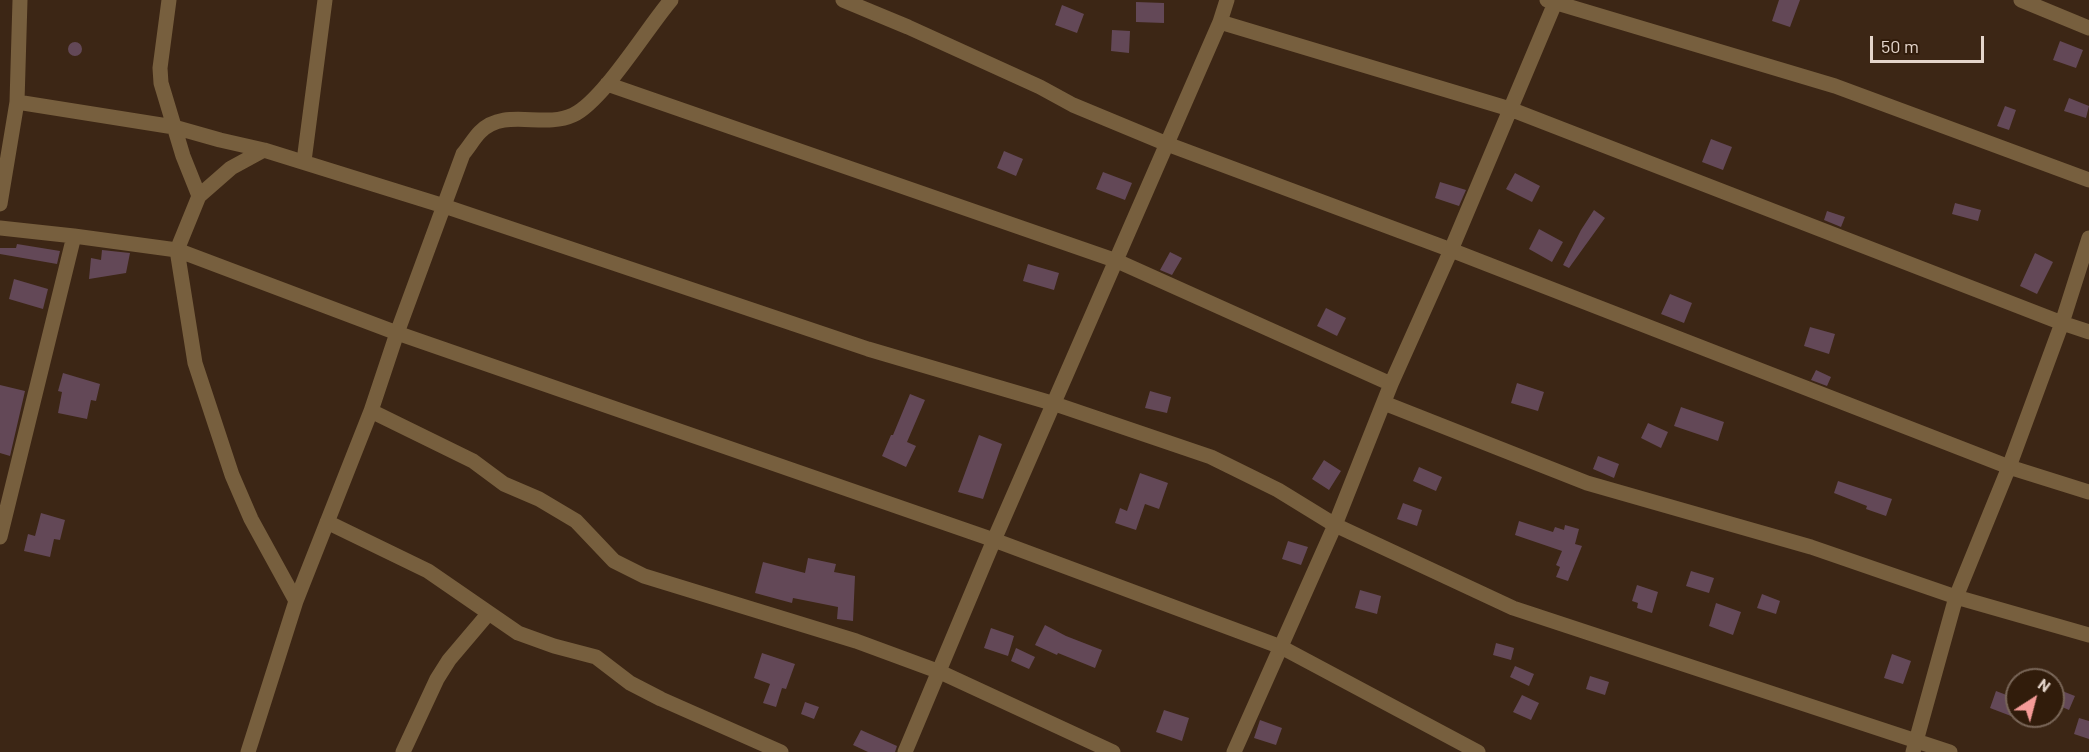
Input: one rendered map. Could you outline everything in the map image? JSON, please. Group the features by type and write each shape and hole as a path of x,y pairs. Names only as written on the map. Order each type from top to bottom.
{"street":[{"path":"0,204 17,102 20,0"},
{"path":"169,0 160,76 174,127 199,195"},
{"path":"304,161 325,0"},
{"path":"248,752 296,601 371,411 397,333 463,154 480,132 493,123 508,119 556,121 574,115 607,84 671,0"},
{"path":"843,0 949,45 1040,87 1073,105 1167,144 1451,250 2009,467 2089,492"},
{"path":"905,752 994,540 1220,22 1227,0"},
{"path":"2021,0 2089,28"},
{"path":"1234,752 1335,525 1391,384 1451,250 1510,109 1551,1 1835,86 2089,180"},
{"path":"1220,22 1510,109 2089,332"},
{"path":"607,84 1117,261 1391,384"},
{"path":"17,102 174,127 304,161 868,349 1055,404 1211,457 1278,490 1335,525 1513,608 1914,746 1950,752"},
{"path":"264,150 231,168 199,195 177,250 195,363 228,464 251,519 296,601"},
{"path":"0,228 177,250 397,333 994,540 1281,647 1478,752"},
{"path":"0,537 74,236"},
{"path":"1914,746 1956,597 2009,467 2062,323 2089,238"},
{"path":"1384,403 1587,483 1810,547 1956,597 2089,635"},
{"path":"371,411 473,461 504,484 539,499 576,520 614,561 644,576 856,641 940,672 1113,752"},
{"path":"327,522 428,571 518,633 554,646 596,657 630,683 661,699 781,752"},
{"path":"403,752 449,660 488,614"}],"building":[{"path":"1779,0 1800,0 1790,27 1772,21"},
{"path":"1136,2 1164,3 1164,23 1136,22"},
{"path":"1062,5 1084,14 1077,33 1055,25"},
{"path":"1112,30 1130,31 1129,53 1111,51"},
{"path":"2060,41 2083,50 2076,68 2053,60"},
{"path":"75,42 80,44 82,49 80,54 75,56 70,54 68,49 70,44"},
{"path":"2069,98 2089,106 2086,118 2064,111"},
{"path":"2005,106 2016,110 2009,130 1997,126"},
{"path":"1711,139 1732,147 1723,170 1702,162"},
{"path":"1004,151 1023,159 1016,176 997,168"},
{"path":"1103,172 1132,183 1125,200 1096,189"},
{"path":"1515,173 1540,186 1532,202 1506,189"},
{"path":"1440,182 1466,190 1459,206 1435,198"},
{"path":"1955,203 1981,210 1978,221 1952,214"},
{"path":"1594,210 1605,218 1569,268 1563,265"},
{"path":"1827,211 1845,217 1841,227 1824,220"},
{"path":"1539,229 1563,242 1552,262 1529,249"},
{"path":"17,244 60,251 57,264 0,254 0,248 16,248"},
{"path":"102,250 130,253 126,273 89,279 91,258 101,260"},
{"path":"1170,252 1182,258 1172,275 1160,270"},
{"path":"2035,253 2053,262 2037,294 2020,286"},
{"path":"1028,264 1059,273 1054,290 1023,281"},
{"path":"14,279 48,289 43,309 9,299"},
{"path":"1670,294 1692,303 1684,323 1661,314"},
{"path":"1326,308 1346,318 1337,336 1317,326"},
{"path":"1810,327 1835,334 1829,354 1804,346"},
{"path":"1816,370 1831,377 1827,386 1811,380"},
{"path":"63,373 100,384 96,401 91,400 87,419 58,413 62,392 58,391"},
{"path":"1517,383 1544,392 1538,411 1511,403"},
{"path":"0,385 25,391 10,456 0,453"},
{"path":"1150,391 1171,397 1167,413 1145,408"},
{"path":"910,394 925,400 907,442 916,446 906,467 882,456"},
{"path":"1681,407 1724,422 1718,441 1674,426"},
{"path":"1648,423 1668,432 1661,448 1641,438"},
{"path":"979,435 1002,444 983,499 958,492"},
{"path":"1598,456 1619,464 1614,478 1593,469"},
{"path":"1324,460 1341,471 1329,490 1312,479"},
{"path":"1419,467 1442,477 1436,491 1413,481"},
{"path":"1140,473 1168,483 1159,509 1145,504 1136,530 1115,523 1120,508 1127,511"},
{"path":"1838,481 1892,499 1886,516 1834,493"},
{"path":"1403,503 1422,510 1417,526 1397,519"},
{"path":"41,513 65,520 60,540 54,539 50,557 24,551 28,534 35,536"},
{"path":"1519,521 1553,532 1555,527 1564,530 1565,525 1579,529 1575,544 1582,546 1568,581 1556,577 1560,567 1556,565 1562,551 1515,535"},
{"path":"1288,541 1308,547 1301,565 1282,559"},
{"path":"808,558 836,564 834,572 855,576 853,621 837,619 838,607 793,598 792,603 755,593 763,562 805,573"},
{"path":"1691,571 1714,578 1709,593 1686,586"},
{"path":"1637,585 1658,592 1652,613 1637,608 1638,603 1632,601"},
{"path":"1360,590 1381,596 1377,614 1355,608"},
{"path":"1762,594 1780,601 1776,614 1757,608"},
{"path":"1716,603 1741,612 1733,635 1709,626"},
{"path":"1045,625 1102,650 1095,668 1035,645"},
{"path":"991,628 1014,636 1008,656 984,648"},
{"path":"1496,643 1514,648 1511,660 1493,655"},
{"path":"1016,648 1035,657 1029,669 1011,661"},
{"path":"762,653 795,664 786,689 782,688 776,707 763,703 770,684 754,678"},
{"path":"1892,654 1911,661 1903,684 1884,678"},
{"path":"1515,666 1534,674 1529,686 1510,677"},
{"path":"1590,676 1609,682 1605,695 1586,689"},
{"path":"1996,691 2005,694 2005,714 1990,708"},
{"path":"2065,692 2075,696 2069,710 2065,708"},
{"path":"1522,695 1539,703 1531,720 1513,712"},
{"path":"805,702 819,707 814,719 801,714"},
{"path":"1164,710 1189,718 1182,741 1156,732"},
{"path":"2079,718 2089,721 2089,739 2074,734"},
{"path":"1260,720 1282,728 1276,745 1254,738"},
{"path":"861,730 897,746 895,752 868,752 853,745"}]}
